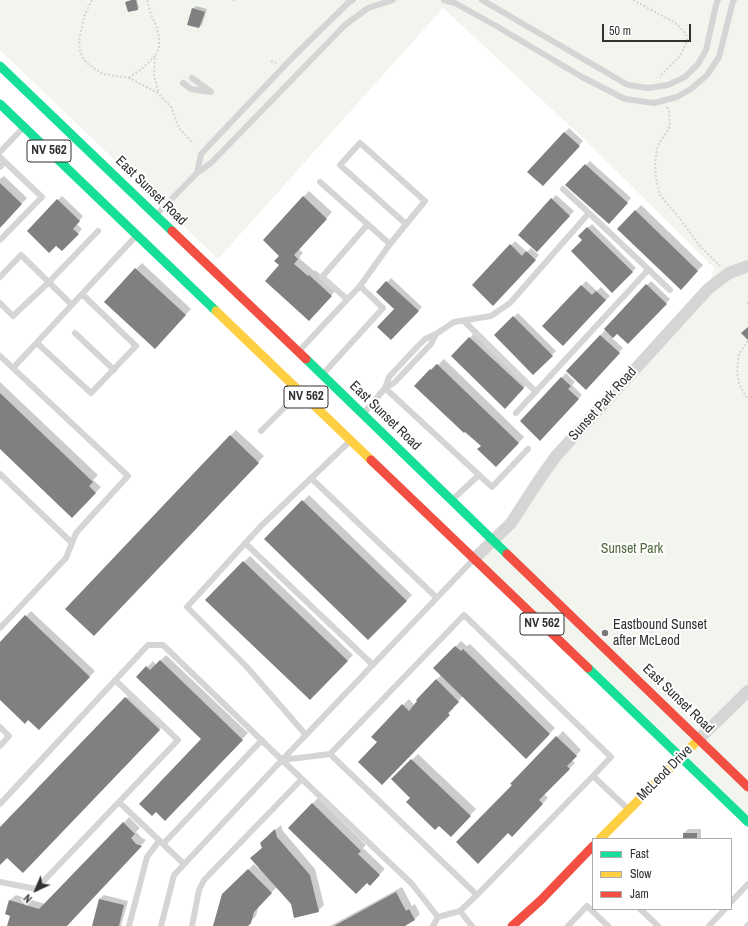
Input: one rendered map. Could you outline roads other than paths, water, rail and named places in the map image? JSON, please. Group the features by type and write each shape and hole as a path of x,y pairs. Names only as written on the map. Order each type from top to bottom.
{"main road":[{"name":"East Sunset Road","path":"0,66 154,218 363,414 748,787"},
{"name":"NV 562","path":"0,104 140,233 300,392 748,822"},
{"name":"McLeod Drive","path":"601,838 699,739"},
{"path":"512,926 586,857 592,848"}],"street":[{"name":"Sunset Park Road","path":"474,559 511,523 538,480 556,456 708,289 727,274 748,266"},
{"name":"McLeod Drive","path":"699,739 748,690"}],"lane":[{"path":"197,173 201,154 292,58 348,3 353,0"},
{"path":"154,218 197,173 211,164 345,25 368,8 393,0"},
{"path":"444,0 455,3 582,77 625,99 654,103 677,97 691,89 707,75 719,57 734,0"},
{"path":"482,0 628,85 648,88 668,85 685,77 698,64 706,50 718,0"},
{"path":"183,83 191,89 211,92 192,78"},
{"path":"0,152 24,127"},
{"path":"298,352 360,286 390,244 425,201 360,143 340,165 406,224"},
{"path":"0,157 42,197 0,240"},
{"path":"0,167 5,162"},
{"path":"320,182 390,244"},
{"path":"563,189 670,290"},
{"path":"363,414 385,388 389,377 424,339 436,334 454,322 491,316 510,302 589,213"},
{"path":"347,299 322,277 368,224"},
{"path":"0,304 13,316 49,282 98,231"},
{"path":"13,368 140,233"},
{"path":"0,277 21,255 72,305"},
{"path":"516,413 648,270"},
{"path":"322,375 383,308 360,286"},
{"path":"37,342 91,394 114,370 136,346 82,294"},
{"path":"464,321 536,392"},
{"path":"75,333 114,370"},
{"path":"385,388 394,383 417,359 431,344 436,334"},
{"path":"411,354 417,359"},
{"path":"0,356 128,476 76,533 66,558 0,628"},
{"path":"398,367 404,372"},
{"path":"385,388 492,487 528,449"},
{"path":"261,431 300,392"},
{"path":"306,736 246,666 187,607 261,526 351,441"},
{"path":"0,474 72,543"},
{"path":"452,500 479,474"},
{"path":"311,478 437,598"},
{"path":"245,543 373,665"},
{"path":"161,926 174,874 474,559"},
{"path":"282,760 330,754 464,615 611,757 477,895 460,911 438,917 433,926"},
{"path":"0,804 148,645 163,645 412,884 438,917"},
{"path":"0,882 36,889 178,740 116,680"},
{"path":"0,727 9,736 0,746"},
{"path":"129,926 147,857 262,740"},
{"path":"330,754 477,895"},
{"path":"593,776 629,810"},
{"path":"192,926 199,890 204,880 302,779"},
{"path":"119,802 184,864"},
{"path":"732,901 748,884"},
{"path":"568,926 587,906 608,926"},
{"path":"641,910 658,926"},
{"path":"709,926 724,910"},
{"path":"460,911 472,926"}],"place":[{"name":"Eastbound Sunset after McLeod","path":"605,633"}],"park label":[{"name":"Sunset Park","path":"632,549"}]}
